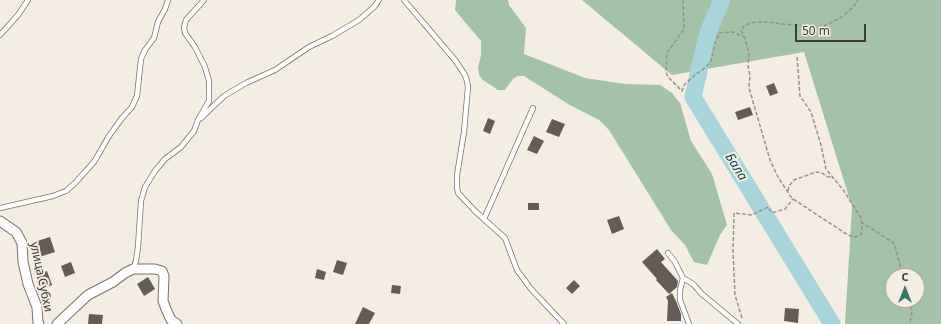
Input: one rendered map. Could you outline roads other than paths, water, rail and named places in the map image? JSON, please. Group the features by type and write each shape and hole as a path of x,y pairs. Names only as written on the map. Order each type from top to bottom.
{"street":[{"name":"улица Субхи","path":"0,221 16,232 22,243 23,262 28,284 37,307 39,324"},
{"path":"57,324 88,295 113,282 133,269 155,269 162,271 164,276 163,301 172,320 177,324"}],"lane":[{"path":"1,34 18,15 28,0"},
{"path":"0,208 66,192 94,162 109,136 132,107 137,96 141,59 145,50 154,38 158,22 168,0"},
{"path":"133,269 138,247 141,201 144,187 154,170 181,146 194,131 198,120 209,101 209,81 195,47 185,33 184,27 186,20 204,0"},
{"path":"198,120 224,96 246,83 275,70 309,47 338,33 364,16 379,0"},
{"path":"404,0 443,46 465,75 468,87 464,132 457,175 458,193 505,238 517,270 531,289 564,324"},
{"path":"484,219 533,108"},
{"path":"668,253 675,262 683,278 693,284 702,294 738,324"},
{"path":"683,278 680,290 680,300 689,324"}],"waterway":[{"name":"Бала","path":"722,0 710,27 693,97 832,324"}]}
